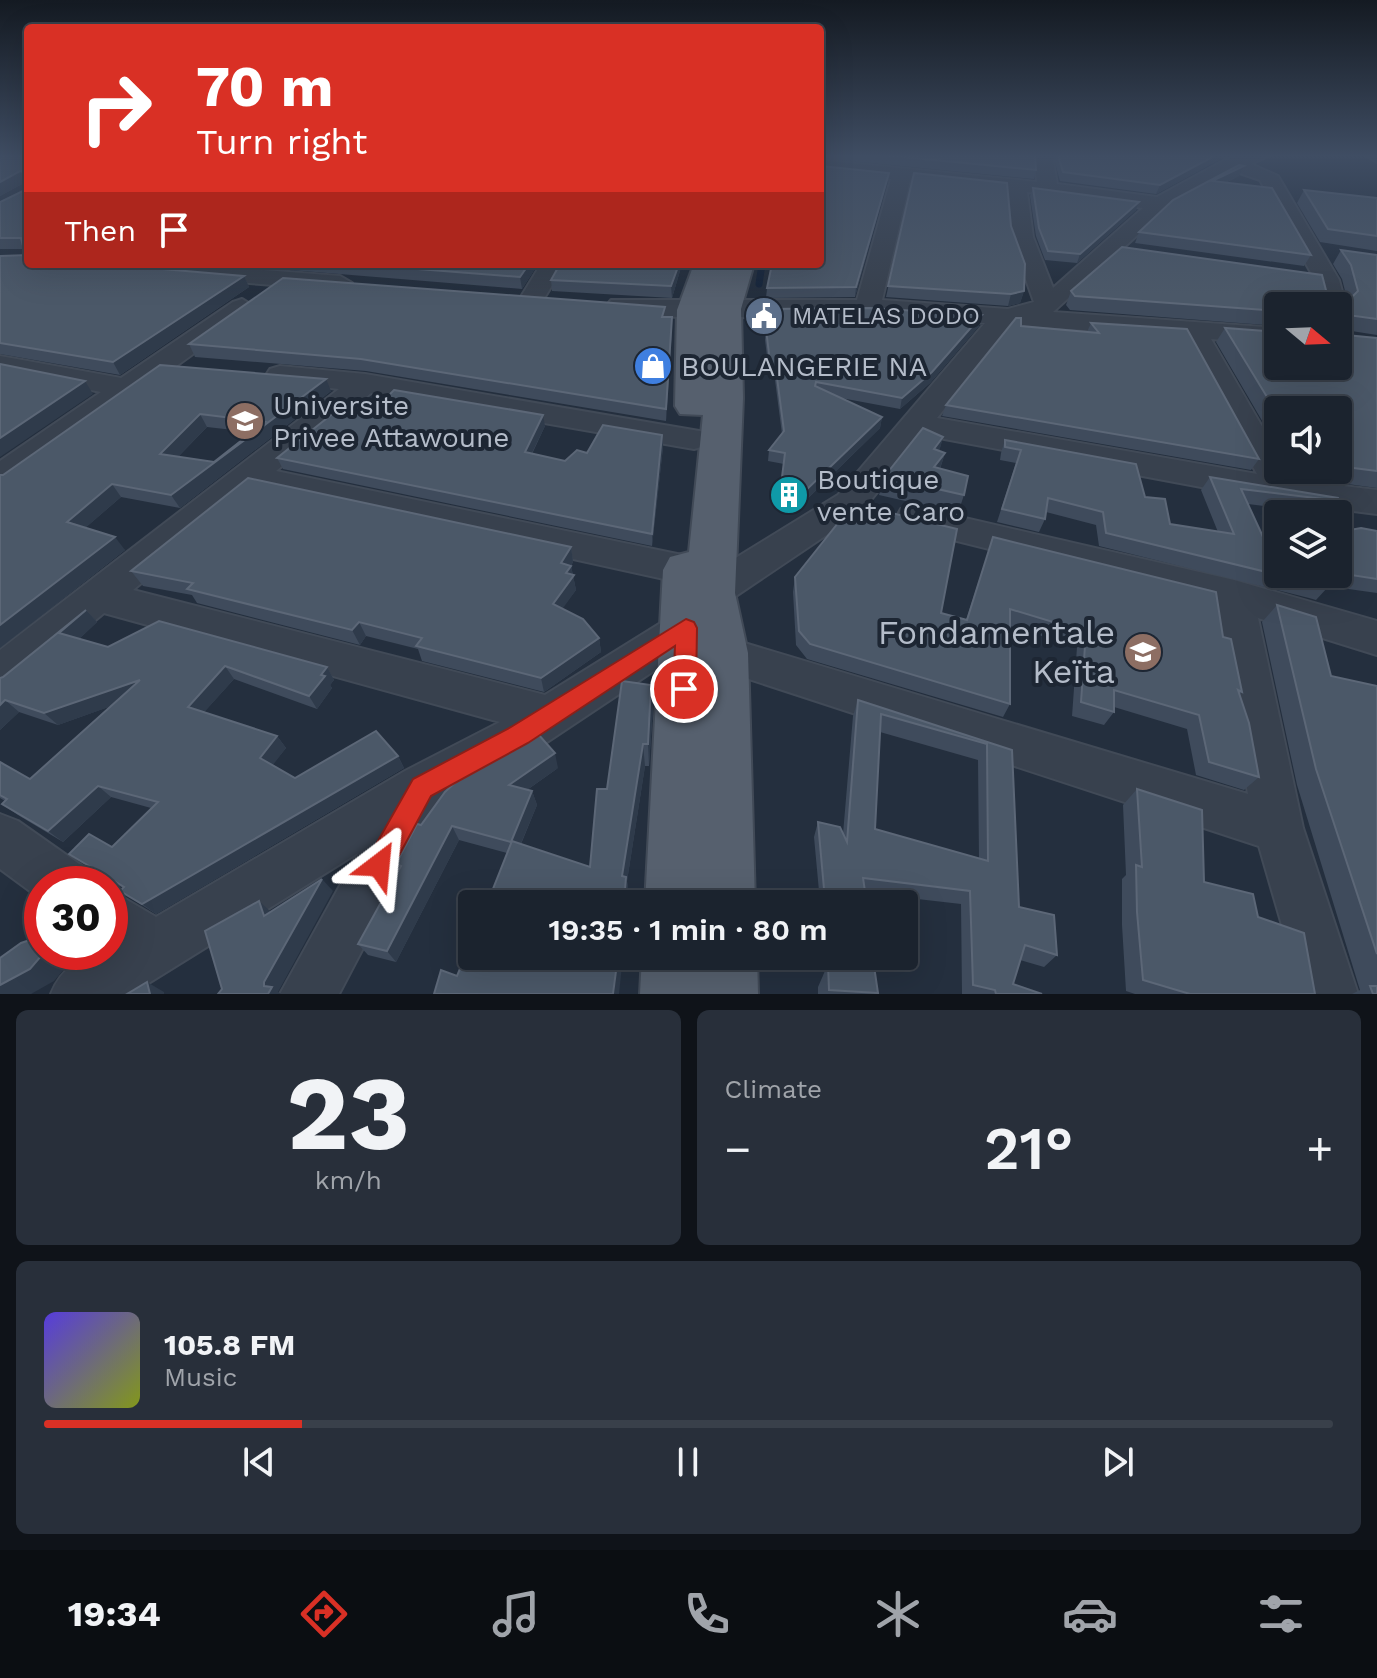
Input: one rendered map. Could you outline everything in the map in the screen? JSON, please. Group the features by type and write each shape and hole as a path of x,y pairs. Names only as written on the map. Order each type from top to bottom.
{"main road":[{"path":"717,287 694,439 701,611 720,890"},
{"path":"680,890 701,611 724,398 717,287"},
{"path":"677,994 678,970"},
{"path":"721,970 721,994"}],"street":[{"path":"868,307 895,201"},
{"path":"1018,201 1022,237 1048,306"},
{"path":"1142,201 1160,204"},
{"path":"79,994 422,787 519,735 701,611 850,503 1002,319 1048,306 1165,201"},
{"path":"1282,201 1307,250 1327,280 1330,292"},
{"path":"1113,250 1144,254"},
{"path":"1307,250 1335,254"},
{"path":"196,268 303,274 364,285"},
{"path":"531,300 551,268"},
{"path":"0,477 159,365 303,274"},
{"path":"1296,276 1327,280"},
{"path":"590,303 717,287 868,307 1002,319 1264,335"},
{"path":"501,297 560,301"},
{"path":"1193,331 1282,490"},
{"path":"0,364 126,388"},
{"path":"159,365 206,369"},
{"path":"254,373 365,383 694,439"},
{"path":"0,674 365,383"},
{"path":"918,424 1282,490 1377,502"},
{"path":"247,476 701,611 1278,828"},
{"path":"850,503 1234,595 1377,638"},
{"path":"1234,595 1278,828 1330,994"},
{"path":"98,596 547,715"},
{"path":"308,994 422,787"},
{"path":"0,839 38,866"},
{"path":"128,930 154,949"}],"building":[{"path":"24,201 24,250 21,238 0,238 0,202"},
{"path":"824,201 881,201 856,287 767,288 771,268 824,268"},
{"path":"907,201 1009,201 1011,226 1025,264 1024,291 1011,294 888,286"},
{"path":"1035,201 1139,202 1080,254 1048,251 1039,228"},
{"path":"1172,201 1280,201 1311,255 1139,232"},
{"path":"1311,201 1377,201 1377,236 1328,229"},
{"path":"1122,247 1322,275 1326,292 1264,292 1264,310 1075,296 1071,291"},
{"path":"1341,250 1377,255 1377,319 1352,316 1352,297 1358,291 1351,265"},
{"path":"24,255 24,268 151,268 244,276 113,362 0,343 0,256"},
{"path":"405,268 526,268 520,277"},
{"path":"558,268 678,268 671,286 551,280"},
{"path":"283,278 665,307 662,317 672,317 666,409 361,359 189,344"},
{"path":"870,308 982,315 932,372 902,398 816,382 815,386 882,417 801,495 780,493 785,453 769,450 784,431 776,370 771,370 766,329 773,329 769,309"},
{"path":"1016,318 1021,318 1021,326 1099,333 1091,323 1187,329 1259,459 946,405"},
{"path":"1225,328 1264,331 1264,380 1352,380 1352,336 1377,338 1377,471 1352,468 1352,396 1266,396"},
{"path":"0,364 85,381 0,438"},
{"path":"160,365 326,379 171,495 112,484 67,522 115,537 0,625 0,475","holes":["200,414 265,422 214,462 160,454"]},
{"path":"394,390 543,415 525,452 565,461 577,450 587,453 603,425 662,435 652,534 277,458 336,411 369,415"},
{"path":"923,428 943,437 934,449 945,453 934,467 968,476 964,495 884,477"},
{"path":"1005,440 1136,464 1145,497 1165,499 1170,524 1234,534 1210,477 1339,500 1241,489 1264,539 1264,571 1106,533 1103,512 1048,498 1045,519 1002,509 1021,450 1005,447"},
{"path":"248,478 571,547 561,563 571,566 566,573 574,575 553,604 583,619 599,638 541,678 416,646 422,638 359,622 352,630 187,589 193,583 131,571"},
{"path":"859,505 957,529 941,613 967,620 993,537 1216,592 1223,637 1231,639 1242,692 1238,690 1249,723 1259,777 1209,762 1199,715 1114,690 1114,712 1081,702 1086,632 1010,609 1010,704 810,644 799,631 795,577 846,513"},
{"path":"1352,530 1377,531 1377,579 1352,575"},
{"path":"1277,605 1316,617 1331,676 1377,686 1377,954 1316,769"},
{"path":"86,610 59,633 108,647 159,621 327,667 321,675 325,676 309,696 225,666 188,707 277,736 260,758 295,778 376,731 398,756 142,904 128,896 128,866 89,866 69,854 89,834 112,847 158,802 98,786 48,831 2,804 7,799 0,795 0,762 30,779 140,680 44,713 5,700 0,705 0,678"},
{"path":"622,681 651,685 648,744 643,744 622,876 626,877 625,890 493,890 512,841 590,867 597,789 607,789"},
{"path":"858,700 1012,750 1019,907 1054,915 1057,955 1025,945 1013,984 1042,994 996,994 995,990 973,985 970,891 863,878 865,890 824,889 818,822 840,827 847,842","holes":["881,714 987,744 988,861 875,829"]},
{"path":"538,734 555,753 509,785 532,791 511,842 452,826 387,951 358,944 401,866 396,864 417,824 421,825 445,792 461,777"},
{"path":"1137,789 1202,810 1204,882 1253,894 1258,917 1304,933 1315,994 1190,994 1143,980 1137,912 1136,865 1142,867"},
{"path":"322,879 264,982 264,986 272,987 268,994 218,994 222,989 205,931 259,901 264,916"},
{"path":"24,942 24,970 28,970 0,985 0,958"},
{"path":"441,970 457,976 460,970 616,970 613,994 434,994"},
{"path":"828,970 875,970 878,993 829,990"},
{"path":"147,982 150,994 127,994"},
{"path":"1370,986 1377,986 1377,994 1373,994"}],"waterway":[{"path":"759,284 761,268"}],"place":[{"name":"MATELAS DODO","path":"764,316"},
{"name":"BOULANGERIE NA","path":"653,366"},
{"name":"Universite Privee Attawoune","path":"245,421"},
{"name":"Boutique vente Caro","path":"789,495"},
{"name":"Fondamentale Keïta","path":"1143,652"}],"route":[{"path":"379,865 422,787 519,735 686,628 684,689"}]}
